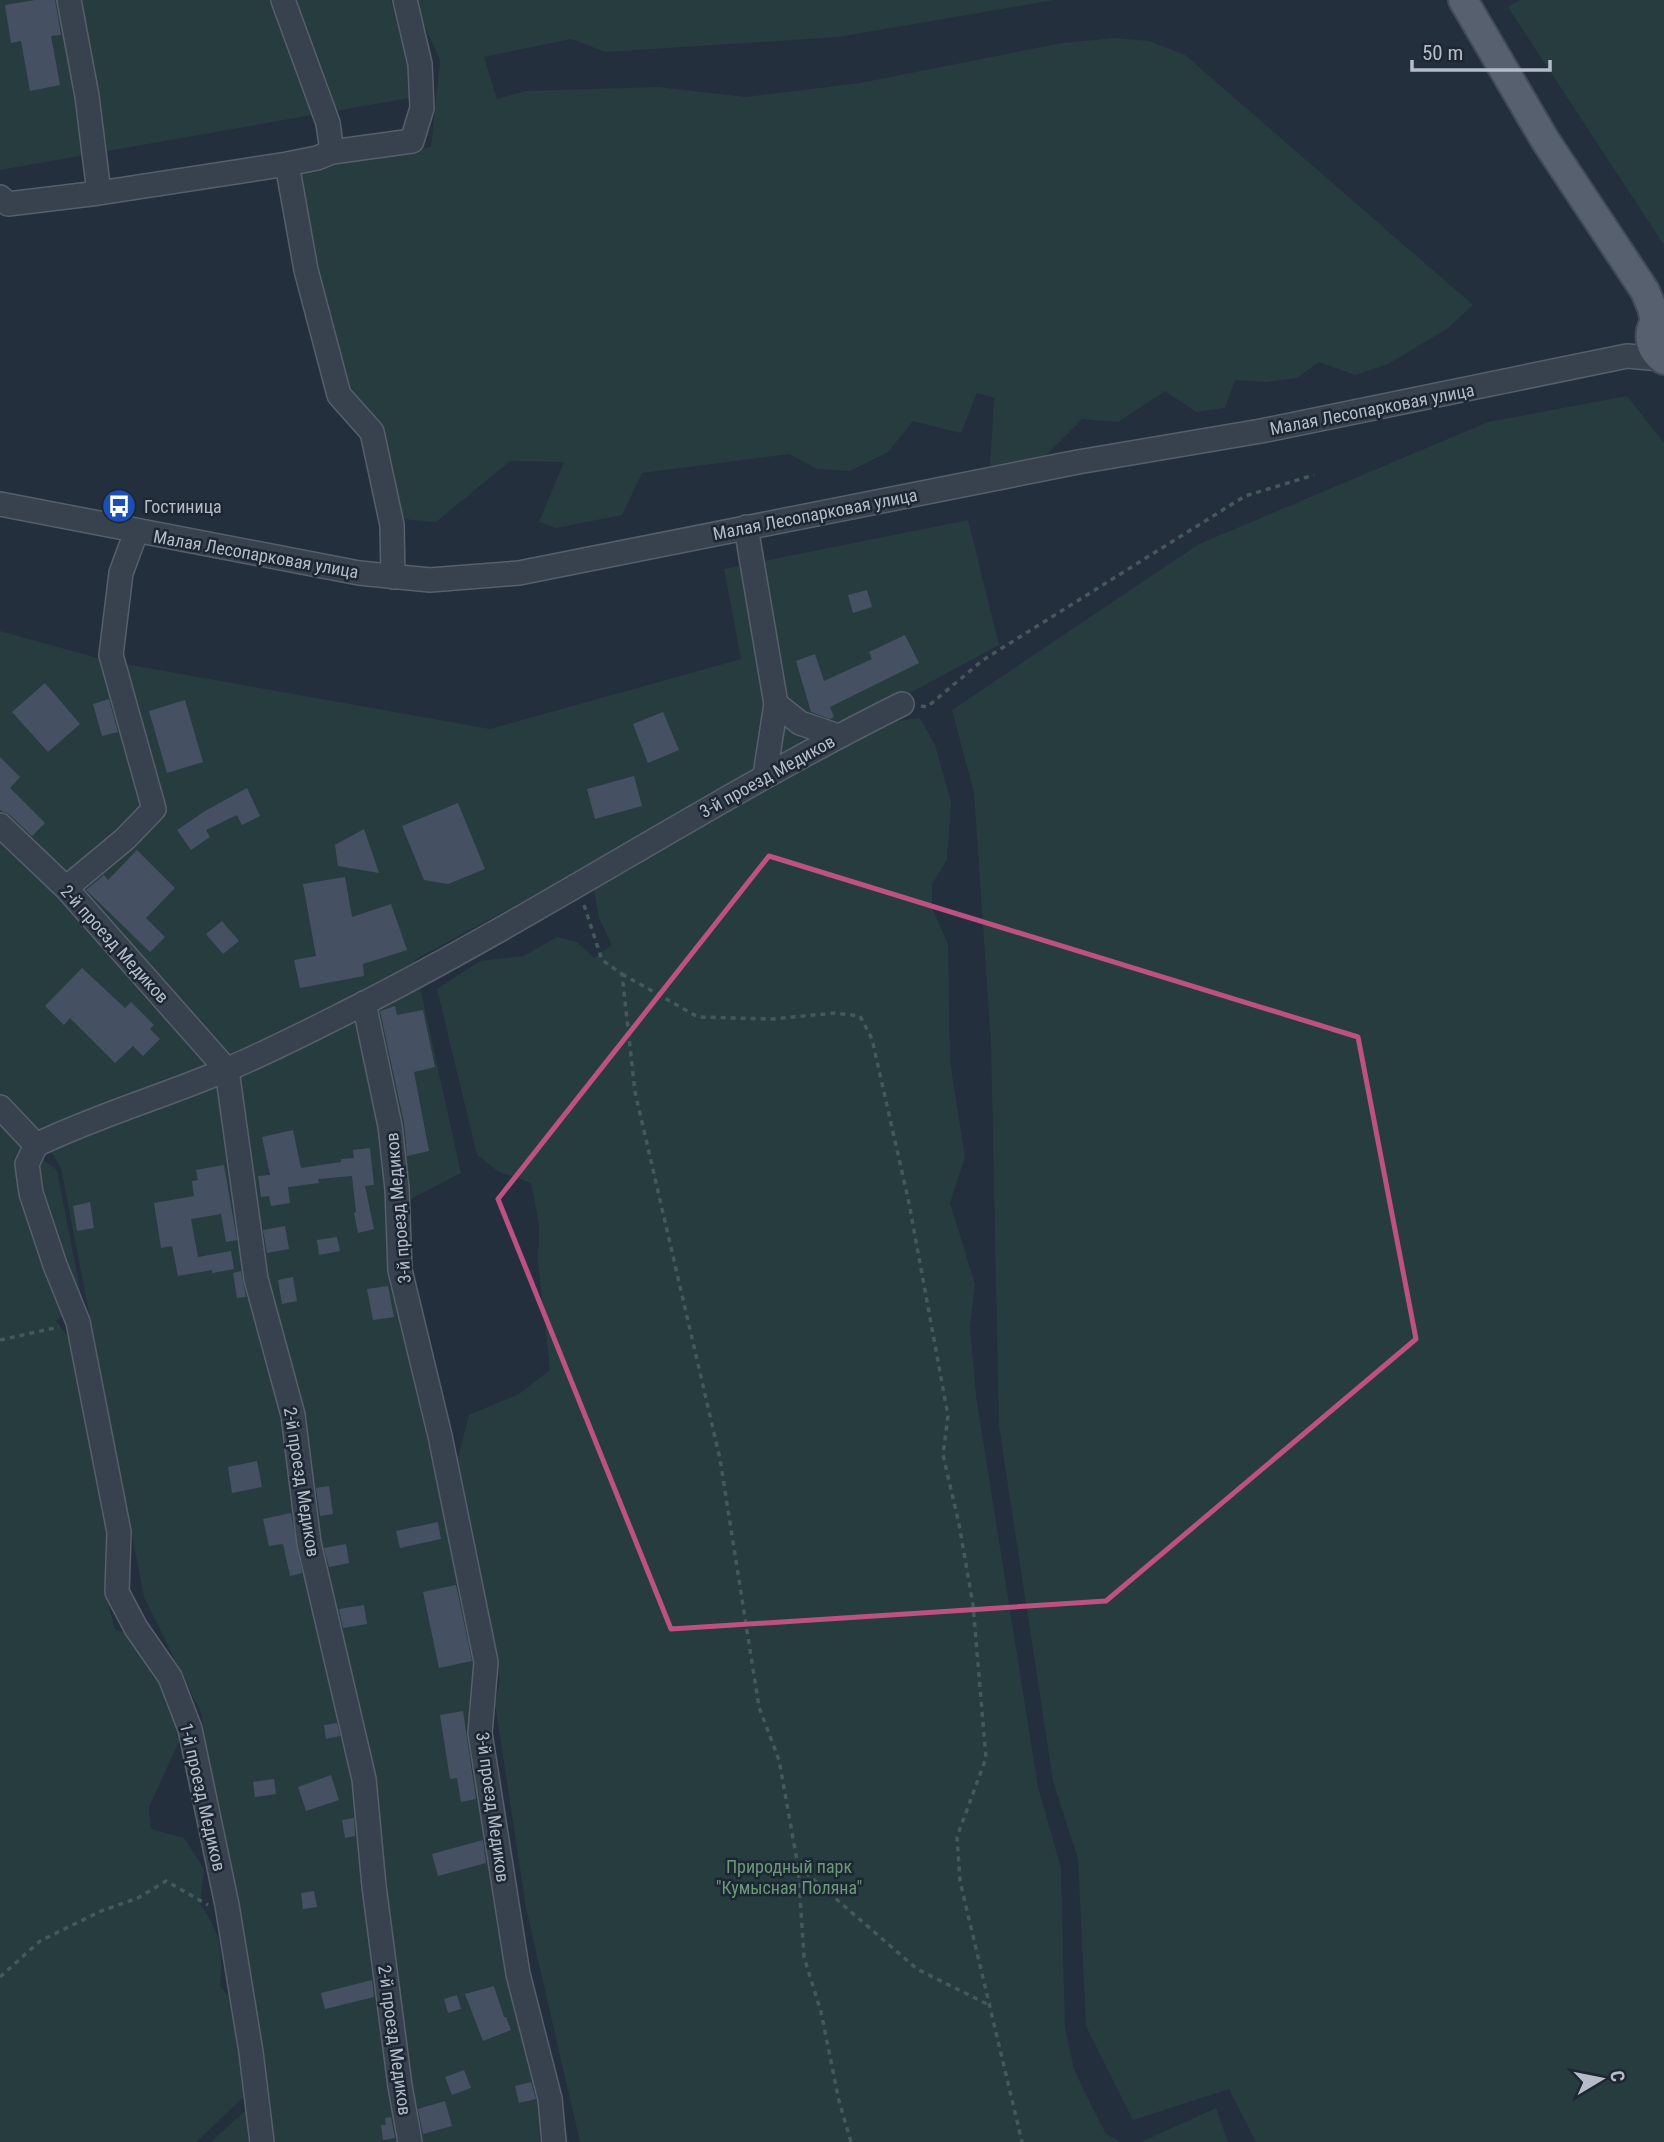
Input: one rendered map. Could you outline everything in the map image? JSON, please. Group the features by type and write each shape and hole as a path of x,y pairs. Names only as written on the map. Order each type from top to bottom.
{"main road":[{"path":"1463,0 1658,327"}],"street":[{"path":"69,0 87,96 99,193"},
{"path":"283,0 328,123 332,152"},
{"path":"0,197 8,204 99,193 287,164 332,152 412,141 422,108 420,64 405,0"},
{"path":"287,164 306,270 339,395 372,432 392,524 393,577"},
{"name":"Малая Лесопарковая улица","path":"0,505 359,573 430,580 519,573 1078,462 1261,431 1627,356 1658,327"},
{"path":"746,527 776,704 765,775"},
{"path":"66,888 125,839 154,809 111,655 121,573 136,532"},
{"path":"776,704 800,723 838,736"},
{"name":"3-й проезд Медиков","path":"555,2142 550,2099 519,1973 480,1733 486,1662 440,1436 400,1270 397,1189 390,1126 364,1003 579,885 765,775 902,704"},
{"name":"2-й проезд Медиков","path":"0,825 66,888 227,1070 256,1279 293,1415 309,1543 364,1779 373,1886 400,2086 411,2142"},
{"path":"0,1107 36,1144 124,1107 227,1070 364,1003"},
{"name":"1-й проезд Медиков","path":"36,1144 27,1164 31,1193 78,1322 119,1532 117,1592 136,1628 170,1677 190,1728 228,1905 262,2142"}],"path":[{"path":"902,704 927,707 983,660 1245,496 1314,475"},
{"path":"579,885 602,960 698,1017 772,1019 835,1013 860,1016 872,1039 908,1203 948,1416 943,1455 959,1524 973,1605 986,1758 957,1837 960,1881 1022,2142"},
{"path":"622,974 635,1092 720,1459 759,1707 779,1760 798,1866 804,1957 821,2012 839,2101 852,2142"},
{"path":"0,1340 78,1322"},
{"path":"798,1866 917,1969 989,2005"},
{"path":"0,1978 40,1941 101,1911 138,1898 166,1881 206,1905 228,1905"}],"highlighted area":[{"path":"769,856 1358,1037 1416,1339 1106,1601 671,1629 498,1199"}],"green space":[{"path":"0,0 391,0 415,97 0,170"},
{"path":"413,0 1054,0 838,37 605,52 571,39 484,57 497,99 525,91 658,87 746,97 860,83 1062,43 1115,38 1149,41 1185,55 1473,305 1448,328 1388,364 1355,375 1319,362 1297,378 1265,382 1235,380 1225,408 1196,412 1165,391 1118,422 1082,419 1046,455 1018,464 990,466 994,398 977,393 961,433 913,421 888,452 850,471 817,469 789,454 642,473 622,515 556,528 539,522 564,462 510,461 436,522 401,519 392,491 382,423 345,391 295,172 431,147 440,60"},
{"path":"1520,0 1664,0 1664,245 1508,7"},
{"path":"1627,396 1664,443 1664,2142 1256,2142 1229,2089 1133,2120 1086,2026 1078,1859 1053,1781 999,1426 991,1043 974,793 952,710 1199,544 1488,422"},
{"path":"968,520 999,645 414,960 461,1173 399,1205 389,1274 465,1605 521,1952 569,2142 211,2142 261,2096 201,1713 144,1597 61,1168 41,1135 0,1093 0,631 108,661 490,729 741,659 724,569"},
{"name":"Природный парк \"Кумысная Поляна\"","path":"920,718 935,745 951,802 947,860 932,884 932,908 948,944 950,1062 965,1157 950,1203 975,1284 970,1327 976,1396 1038,1787 1061,1868 1065,2028 1074,2069 1089,2101 1106,2134 1121,2142 580,2142 526,1908 495,1703 500,1681 457,1461 469,1415 519,1394 550,1370 538,1262 539,1224 531,1183 499,1172 477,1155 437,989 480,961 524,956 557,937 577,942 594,958 612,945 599,918 594,890 883,723"},
{"path":"0,1123 20,1143 57,1170 82,1300 56,1321 79,1351 115,1533 114,1582 109,1607 115,1629 134,1636 166,1679 184,1731 149,1807 151,1829 184,1838 204,1869 200,1904 219,1943 220,1986 232,2000 243,2031 236,2050 251,2061 253,2088 196,2142 0,2142"},
{"path":"1216,2108 1228,2142 1141,2142"}],"building":[{"path":"55,0 61,35 51,36 60,85 30,91 21,41 11,43 5,5"},
{"path":"867,590 872,607 853,613 848,595"},
{"path":"905,635 919,663 830,707 834,717 830,719 811,712 796,661 815,654 824,681 872,659 869,652"},
{"path":"45,683 80,724 48,752 12,712"},
{"path":"109,699 118,732 102,736 93,704"},
{"path":"185,700 203,762 167,773 149,711"},
{"path":"663,712 679,750 648,763 633,724"},
{"path":"0,757 20,777 10,788 45,823 32,836 10,815 0,810"},
{"path":"634,776 642,806 595,819 587,789"},
{"path":"247,788 260,816 242,825 237,815 206,830 210,837 191,850 177,830"},
{"path":"458,803 485,869 448,884 424,880 402,826"},
{"path":"364,829 379,873 338,866 335,845"},
{"path":"137,850 175,888 146,918 165,937 150,952 86,890 104,875 108,880"},
{"path":"345,877 352,917 391,904 407,950 363,964 364,976 300,988 294,960 316,956 303,884"},
{"path":"222,921 239,941 223,954 206,934"},
{"path":"82,968 125,1008 131,1002 154,1025 150,1029 160,1039 143,1056 133,1046 115,1063 70,1018 64,1025 45,1006"},
{"path":"395,1006 397,1015 423,1010 435,1067 414,1072 429,1151 407,1156 404,1123 380,1011"},
{"path":"293,1130 301,1168 341,1162 341,1159 354,1158 353,1150 370,1148 374,1185 365,1186 374,1229 358,1233 352,1176 318,1179 319,1183 288,1187 290,1203 271,1206 269,1196 261,1197 258,1176 270,1175 262,1137"},
{"path":"224,1165 237,1240 226,1242 221,1214 191,1219 198,1257 231,1251 234,1269 178,1276 172,1246 161,1248 154,1203 194,1196 192,1181 198,1180 196,1170"},
{"path":"90,1202 94,1228 77,1231 73,1206"},
{"path":"285,1226 289,1249 267,1253 263,1230"},
{"path":"337,1237 340,1251 319,1255 317,1240"},
{"path":"241,1271 246,1297 237,1298 233,1273"},
{"path":"293,1277 297,1301 282,1304 278,1280"},
{"path":"388,1286 394,1317 373,1320 367,1289"},
{"path":"257,1461 262,1487 232,1493 228,1467"},
{"path":"329,1486 333,1514 320,1516 316,1488"},
{"path":"291,1513 302,1573 290,1576 283,1544 269,1546 263,1519"},
{"path":"438,1522 441,1539 400,1548 396,1531"},
{"path":"346,1544 349,1563 329,1567 324,1548"},
{"path":"456,1585 472,1661 439,1668 423,1592"},
{"path":"364,1605 367,1624 343,1628 339,1609"},
{"path":"463,1711 476,1799 461,1802 457,1778 450,1779 440,1715"},
{"path":"337,1723 340,1736 326,1739 324,1725"},
{"path":"331,1775 339,1800 306,1811 298,1787"},
{"path":"274,1779 276,1794 255,1797 253,1782"},
{"path":"354,1818 355,1836 345,1838 342,1820"},
{"path":"483,1840 486,1863 438,1876 432,1854"},
{"path":"314,1891 317,1907 303,1909 301,1893"},
{"path":"372,1980 374,1997 325,2009 321,1993"},
{"path":"494,1986 511,2030 483,2041 465,1994"},
{"path":"457,1995 461,2009 448,2013 444,1999"},
{"path":"464,2070 471,2088 452,2095 445,2077"},
{"path":"531,2082 536,2099 519,2103 515,2086"},
{"path":"445,2101 452,2126 423,2134 418,2109"},
{"path":"391,2117 395,2138 383,2140 381,2125 386,2125 385,2118"}],"place":[{"name":"Гостиница","path":"119,506"}]}
